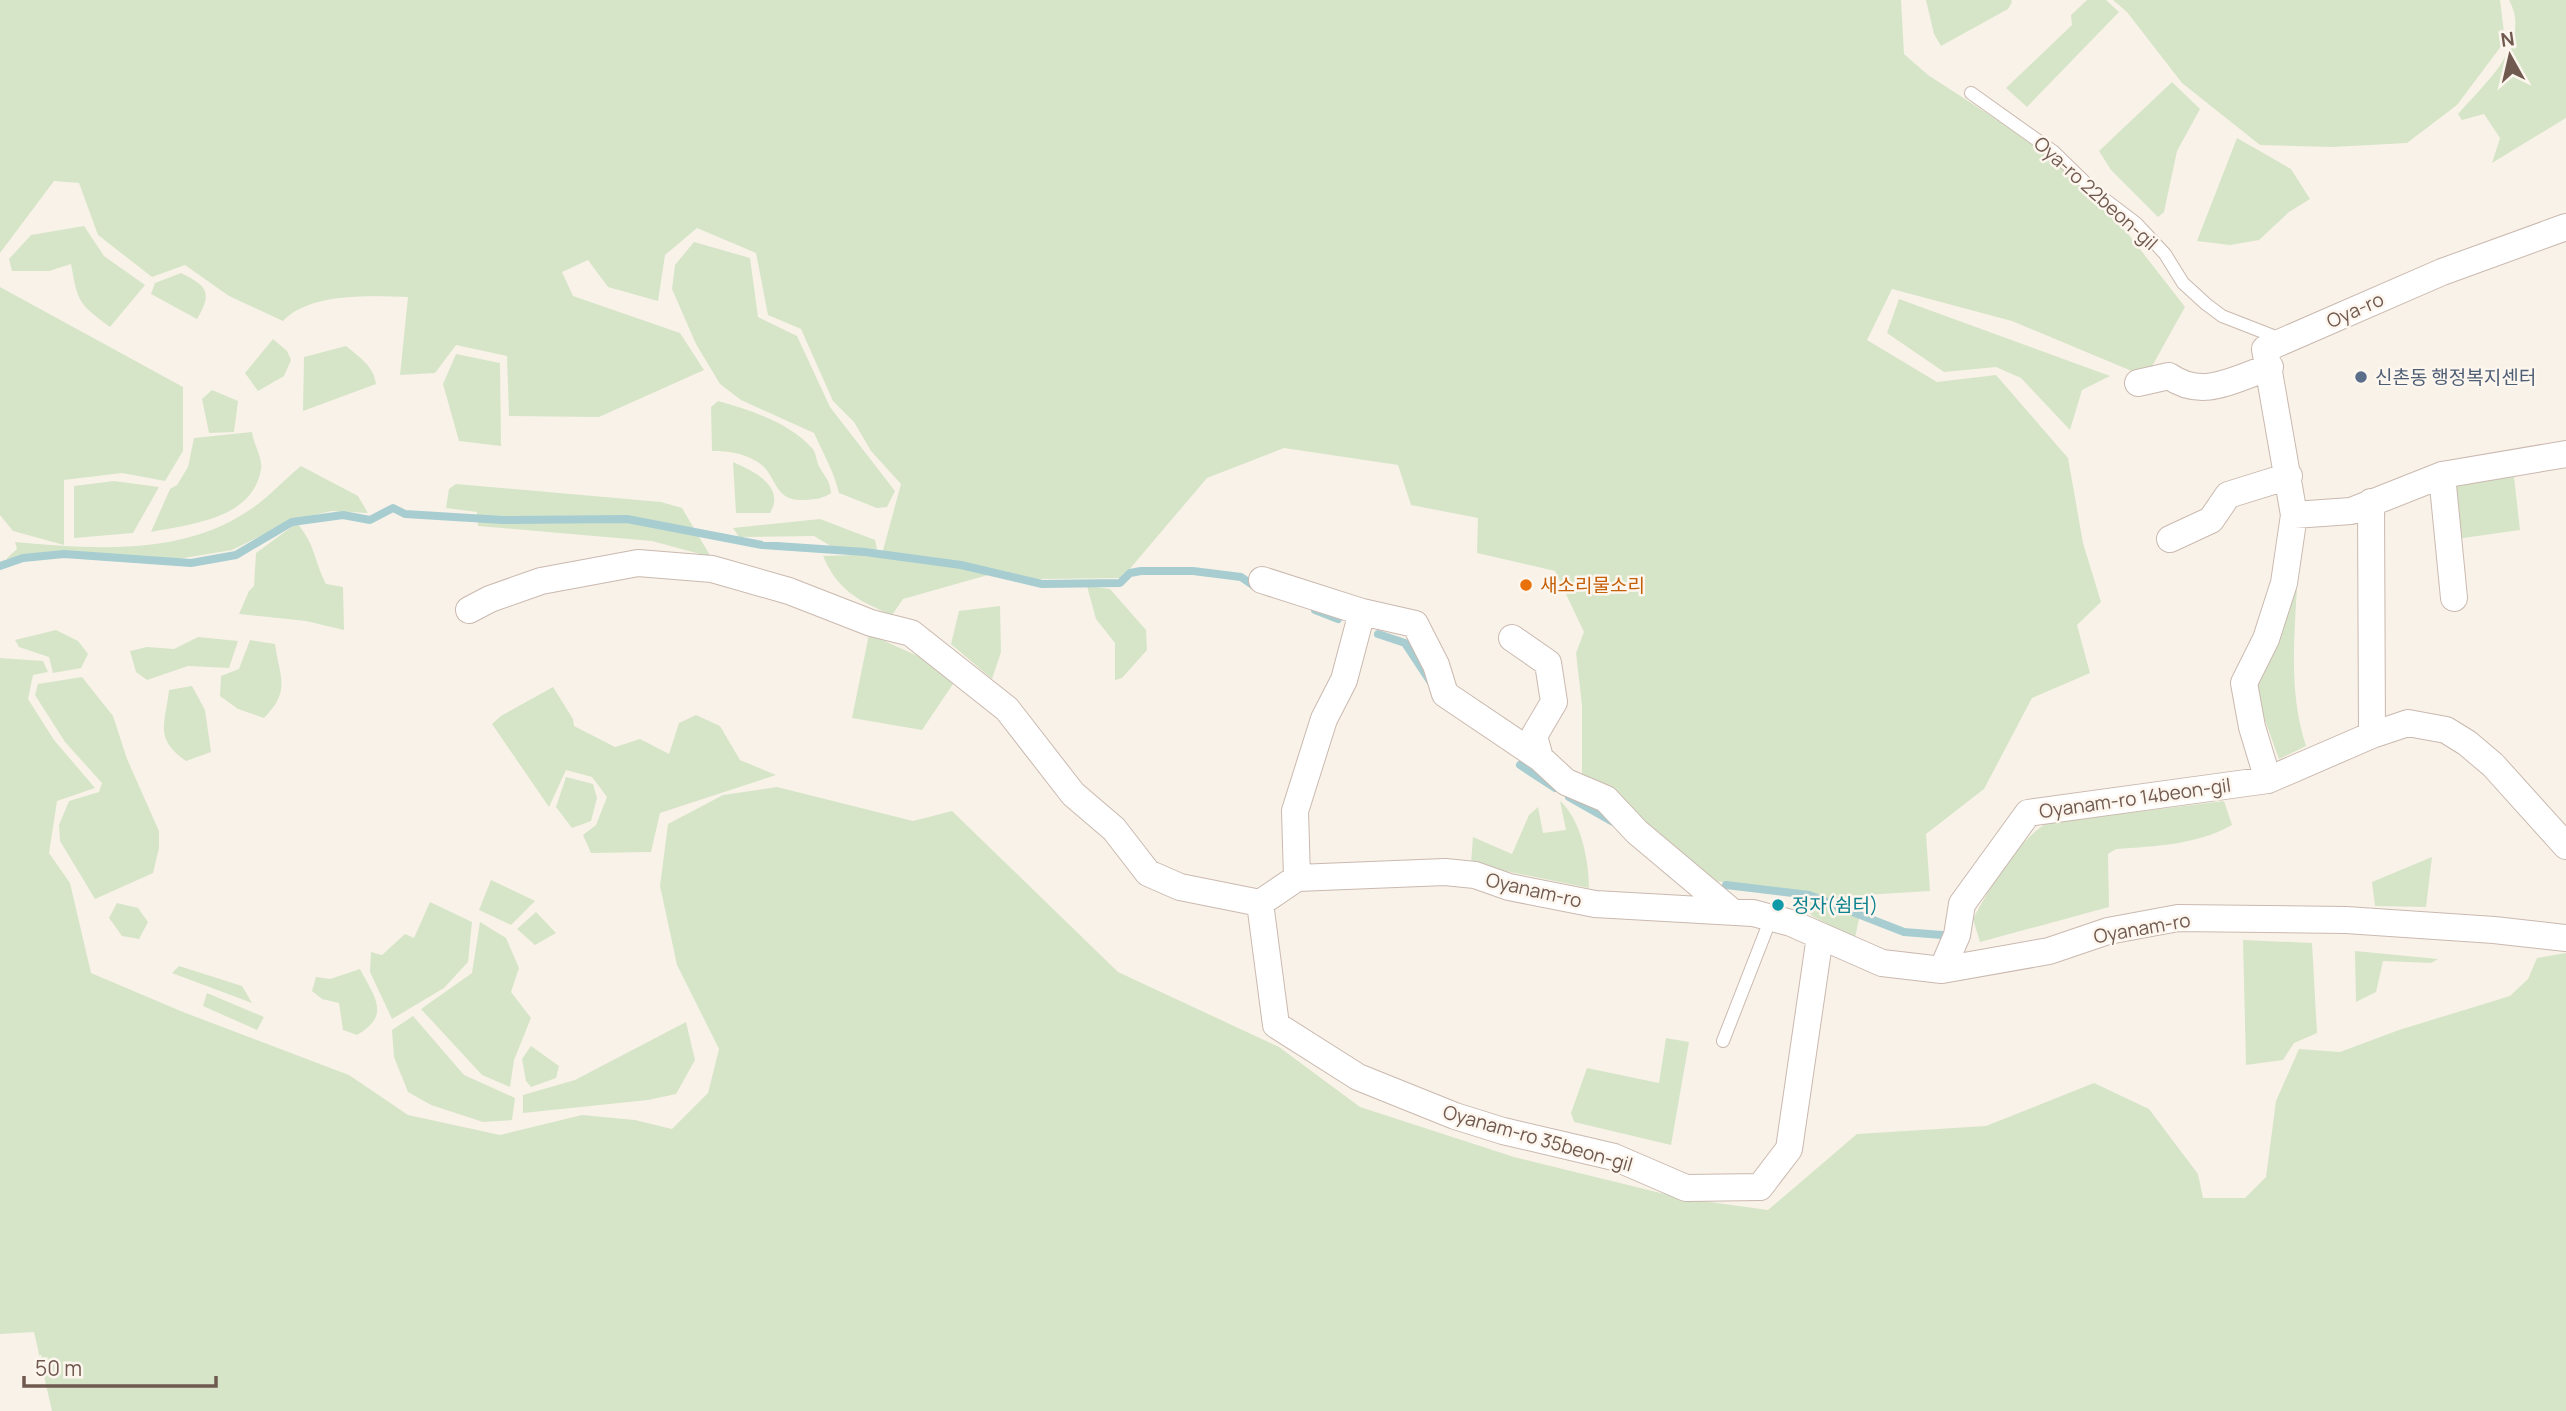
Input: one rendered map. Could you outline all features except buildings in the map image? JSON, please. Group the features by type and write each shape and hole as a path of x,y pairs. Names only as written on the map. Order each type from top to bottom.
{"street":[{"name":"Oya-ro","path":"2284,341 2442,272 2566,227"},
{"path":"2269,780 2252,727 2244,683 2266,639 2284,583 2294,515 2266,349 2284,341"},
{"path":"2138,383 2169,376 2185,387 2206,389 2270,367"},
{"path":"2294,515 2351,511 2442,475 2566,454"},
{"path":"2442,475 2454,598"},
{"path":"2170,539 2211,520 2228,495 2289,476"},
{"path":"2371,502 2372,735"},
{"path":"469,610 490,599 541,581 638,563 712,569 789,592 872,623 911,633 1007,709 1073,794 1114,829 1148,873 1180,887 1261,903 1297,878 1296,811 1324,719 1344,680 1362,612"},
{"path":"1262,580 1362,612 1415,624 1436,665 1445,694 1540,758 1566,782 1605,799 1712,898 1731,911"},
{"path":"1511,638 1548,663 1554,702 1534,736 1540,758"},
{"name":"Oyanam-ro 14beon-gil","path":"1942,970 1957,935 1962,904 2028,813 2269,780 2372,735 2408,723 2446,730 2493,765 2566,846"},
{"name":"Oyanam-ro","path":"1297,878 1446,872 1475,875 1509,887 1595,904 1731,911 1771,918 1882,962 1942,970 2049,951 2108,931 2178,918 2346,920 2494,930 2566,938"},
{"name":"Oyanam-ro 35beon-gil","path":"1261,903 1276,1025 1358,1077 1408,1098 1503,1131 1615,1157 1686,1188 1760,1187 1789,1149 1820,936"}],"lane":[{"name":"Oya-ro 22beon-gil","path":"1971,93 2044,145 2095,192 2136,223 2165,254 2183,283 2206,304 2222,316 2284,341"},
{"path":"1723,1041 1771,918"}],"green space":[{"path":"0,0 1901,0 1904,54 1928,75 2039,147 2129,235 2185,307 2146,377 2012,321 1892,289 1867,340 1937,382 1996,375 2068,458 2083,543 2101,602 2077,625 2090,673 2032,698 1984,789 1926,834 1930,891 1864,895 1855,938 1812,916 1800,899 1768,888 1715,881 1582,775 1582,705 1576,653 1584,632 1555,571 1477,553 1478,518 1411,505 1398,465 1284,448 1207,478 1122,578 1037,579 1002,571 903,599 892,615 851,593 835,578 823,556 882,554 901,484 871,451 854,422 833,401 801,329 768,315 756,253 697,228 665,255 658,301 608,287 588,260 562,272 573,296 680,333 704,370 599,417 509,416 507,356 456,345 435,373 400,375 408,297 325,300 295,312 283,321 229,296 185,265 152,277 98,235 79,183 54,181 0,253"},
{"path":"1926,0 2012,2 2008,9 1941,46 1934,34"},
{"path":"2087,0 2106,0 2119,12 2027,107 2006,88 2072,25 2071,15"},
{"path":"2113,0 2500,0 2505,41 2457,105 2407,143 2332,147 2260,145 2182,83 2127,12"},
{"path":"2509,0 2566,0 2566,118 2492,163 2500,138 2484,114 2462,120 2458,114 2492,76 2510,47 2515,32 2515,16"},
{"path":"2172,82 2200,109 2177,151 2164,212 2158,217 2111,170 2099,151"},
{"path":"2237,138 2291,169 2310,199 2289,212 2259,240 2230,245 2197,241"},
{"path":"84,226 104,256 145,285 110,327 91,313 81,301 71,264 49,271 12,271 9,259 31,235"},
{"path":"694,242 750,258 758,317 797,336 830,407 895,491 887,507 877,508 839,493 814,433 741,400 720,384 696,344 672,289 675,265"},
{"path":"181,273 197,282 205,291 205,302 197,319 151,294 155,283"},
{"path":"0,287 183,387 183,451 165,481 122,473 64,480 64,545 13,531 0,515"},
{"path":"1899,299 2110,376 2082,390 2070,430 2021,378 1996,367 1944,372 1887,333"},
{"path":"273,339 287,351 291,360 284,376 258,391 245,373"},
{"path":"346,346 369,367 376,384 303,411 304,357"},
{"path":"456,354 500,363 501,446 459,441 443,384"},
{"path":"212,390 238,401 234,432 209,433 202,399"},
{"path":"718,401 768,418 802,439 814,450 819,466 829,482 831,493 805,500 786,497 769,473 756,461 735,453 712,451 711,407"},
{"path":"252,432 261,460 261,469 256,486 246,499 233,509 201,522 151,532 170,489 177,485 188,467 194,438"},
{"path":"733,462 758,475 771,487 774,503 770,513 736,513"},
{"path":"301,466 358,496 368,513 332,511 295,519 232,550 178,559 54,551 6,559 17,549 15,542 136,546 194,536 222,526 248,511"},
{"path":"2513,468 2520,530 2456,539 2451,480"},
{"path":"114,481 159,487 133,533 74,538 74,486"},
{"path":"456,484 661,502 682,508 711,557 652,541 478,526 477,512 446,508 449,489"},
{"path":"820,519 875,540 877,549 834,548 814,536 739,537 733,528"},
{"path":"297,523 311,546 326,584 343,587 344,630 306,621 239,614 254,586 256,553"},
{"path":"1087,586 1110,589 1146,630 1147,650 1122,678 1115,680 1115,643 1096,619"},
{"path":"2297,587 2295,687 2306,746 2279,759 2254,690"},
{"path":"1000,606 1001,652 992,679 951,644 959,611"},
{"path":"56,630 78,641 88,654 81,668 53,673 49,657 19,647 15,640"},
{"path":"869,634 931,662 953,684 922,730 852,718"},
{"path":"198,637 238,641 229,668 188,666 147,680 136,672 130,651 147,647 174,649"},
{"path":"250,640 275,644 281,675 278,700 264,718 238,709 220,696 221,676 239,669"},
{"path":"0,658 43,661 48,672 33,675 28,699 54,740 95,788 57,801 49,853 70,883 91,973 183,1012 349,1075 408,1115 500,1135 582,1115 635,1120 672,1129 708,1093 719,1049 677,965 660,886 668,824 723,795 777,787 913,821 952,811 1118,972 1279,1047 1360,1107 1514,1157 1681,1198 1768,1210 1857,1134 1986,1126 2094,1083 2149,1109 2198,1174 2203,1198 2245,1198 2266,1177 2276,1101 2299,1049 2340,1052 2399,1030 2510,996 2528,979 2537,958 2566,953 2566,1411 52,1411 34,1332 0,1334"},
{"path":"82,677 113,716 127,759 159,831 159,848 153,873 95,899 60,841 59,825 69,801 99,792 102,783 65,742 35,695 38,684"},
{"path":"192,686 205,710 211,752 186,761 169,745 164,722 169,690"},
{"path":"553,687 573,719 574,726 615,747 640,739 669,754 679,723 696,715 720,726 740,760 776,775 660,813 651,852 591,853 583,835 596,825 607,797 592,777 566,770 549,807 492,724 501,716"},
{"path":"566,777 593,784 597,798 591,821 572,828 556,807"},
{"path":"1560,801 1573,818 1582,841 1589,888 1471,864 1473,837 1512,854 1529,815 1538,807 1543,833 1566,830"},
{"path":"2224,801 2232,825 2218,832 2190,841 2116,849 2108,854 2109,907 1980,942 1973,919 1980,906 2014,853 2047,823"},
{"path":"2432,857 2426,907 2375,906 2372,882"},
{"path":"491,880 535,901 511,925 479,910"},
{"path":"430,902 472,922 468,962 444,988 392,1019 370,972 371,952 382,955 405,934 414,938"},
{"path":"117,903 138,908 148,922 139,939 122,936 109,918"},
{"path":"536,912 556,933 535,945 517,929"},
{"path":"480,922 506,938 519,968 511,992 531,1018 514,1060 510,1087 482,1075 421,1009 472,973"},
{"path":"2243,940 2312,943 2317,1033 2294,1043 2283,1060 2246,1065"},
{"path":"2355,951 2438,959 2431,963 2383,961 2376,992 2356,1002"},
{"path":"179,966 242,986 252,1003 172,973"},
{"path":"360,969 375,997 377,1013 368,1028 357,1035 343,1030 339,1003 322,999 312,991 316,977 330,979"},
{"path":"207,993 264,1017 257,1030 203,1006"},
{"path":"413,1016 464,1075 515,1098 512,1120 483,1122 431,1105 408,1092 394,1057 392,1030"},
{"path":"686,1022 695,1060 676,1094 648,1100 523,1113 523,1095 575,1080"},
{"path":"1666,1038 1689,1042 1671,1145 1574,1122 1571,1113 1587,1068 1659,1083"},
{"path":"531,1046 559,1066 556,1078 531,1087 526,1081 522,1059"}],"waterway":[{"path":"0,566 23,558 64,554 191,563 236,555 292,522 343,515 370,520 393,508 405,514 503,520 627,519 762,545 865,552 961,565 1042,584 1120,583 1130,573 1141,571 1193,571 1241,577 1257,588"},
{"path":"1315,610 1338,619"},
{"path":"1378,634 1405,643 1432,684"},
{"path":"1520,765 1555,788"},
{"path":"1569,797 1613,822"},
{"path":"1726,885 1809,895 1904,932 1942,935"}],"place":[{"name":"신촌동 행정복지센터","path":"2361,377"},
{"name":"새소리물소리","path":"1526,585"},
{"name":"정자(쉼터)","path":"1778,905"}]}
